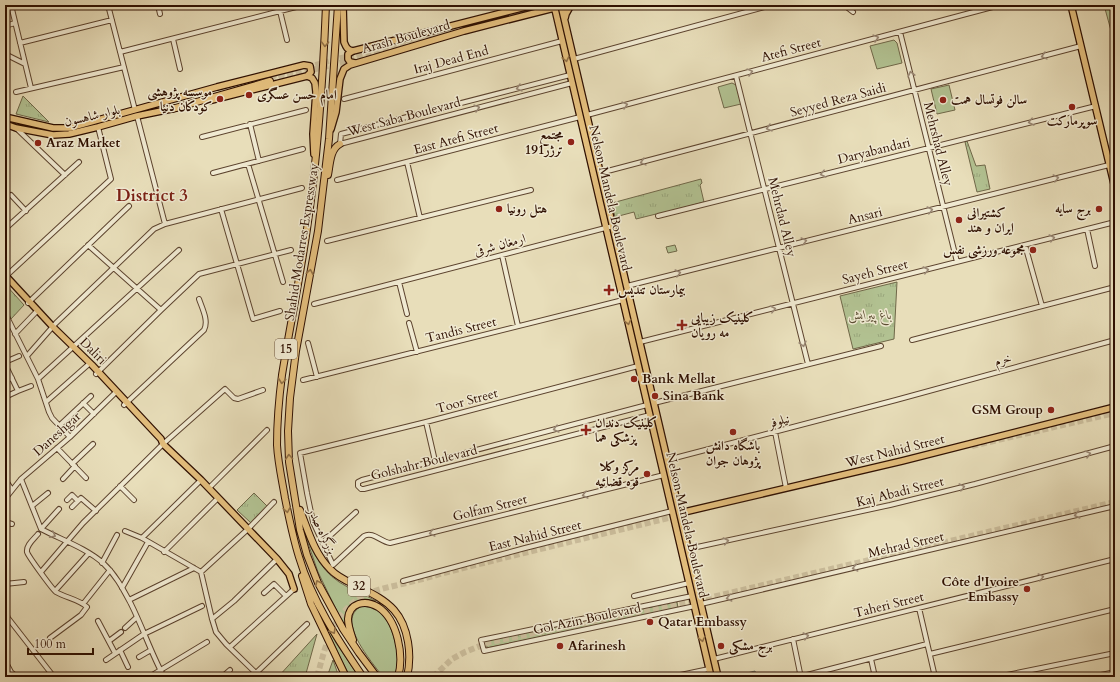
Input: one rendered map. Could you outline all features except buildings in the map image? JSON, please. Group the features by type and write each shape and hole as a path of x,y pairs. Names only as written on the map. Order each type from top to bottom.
{"highway":[{"name":"Shahid Modarres Expressway","path":"326,5 324,69 307,229 282,375 277,430 278,464 299,559 323,613 344,650 363,677"},
{"name":"Shahid Modarres Expressway","path":"338,5 323,190 318,231 296,351 290,398 288,447 295,498 307,555 318,583 343,629 377,677"},
{"path":"172,109 270,79"},
{"path":"323,190 328,178 335,146 340,144"},
{"name":"بزرگراه صدر","path":"295,498 308,534 322,560 330,570 344,579 378,596 396,612 406,633 409,648 410,663 407,677"},
{"path":"299,559 302,576 311,604 346,677"},
{"name":"32","path":"359,653 351,635 348,619 350,610 358,604 367,602 378,607 384,612 395,629 400,650 398,677"},
{"path":"340,665 342,677"}],"main road":[{"path":"343,5 344,42 348,50 353,51"},
{"name":"Arash Boulevard","path":"353,51 532,5"},
{"name":"Arash Boulevard","path":"469,24 522,10 532,5"},
{"name":"Nelson Mandela Boulevard","path":"561,5 718,677"},
{"path":"565,20 566,14 571,5"},
{"path":"1071,5 1115,188"},
{"name":"Arash Boulevard","path":"356,63 554,6"},
{"name":"Nelson Mandela Boulevard","path":"554,6 711,677"},
{"path":"353,51 348,54 348,59 350,62 356,63"},
{"path":"328,139 336,112 342,74 344,69 356,63"},
{"path":"304,65 310,66 311,69 311,72 307,76 224,98 172,109 136,113 217,87 304,65"},
{"path":"307,76 312,78 315,83 316,92 313,134 315,160"},
{"path":"217,87 270,79"},
{"name":"بلوار شاهسون","path":"5,117 53,128 69,128 136,113"},
{"name":"بلوار شاهسون","path":"5,124 16,128 53,135 69,134 98,127 136,113"},
{"path":"31,131 29,128 33,124"},
{"name":"Daliri","path":"5,277 52,328"},
{"name":"Daliri","path":"29,302 36,312 161,439 163,444 209,488 277,559 289,574 294,589"},
{"name":"West Nahid Street","path":"680,513 902,461 1115,407"}],"street":[{"path":"11,5 31,88"},
{"path":"108,5 165,224"},
{"path":"158,5 160,14"},
{"path":"120,52 304,5"},
{"path":"574,59 772,5"},
{"path":"844,5 853,12"},
{"name":"Atefi Street","path":"587,115 1000,5"},
{"path":"280,11 287,40"},
{"path":"20,43 112,20"},
{"path":"5,26 15,23"},
{"name":"Mehrshad Alley","path":"900,32 957,262"},
{"path":"173,39 180,68"},
{"name":"Iraj Dead End","path":"344,99 562,42"},
{"name":"Seyyed Reza Saidi","path":"600,173 1081,46"},
{"path":"5,54 25,64"},
{"path":"16,92 124,66"},
{"name":"West Saba Boulevard","path":"570,75 341,134 340,144 572,83"},
{"name":"Mehrdad Alley","path":"736,76 808,364"},
{"path":"504,92 506,101"},
{"path":"460,103 462,112"},
{"name":"Daryabandari","path":"658,216 764,188 1096,106"},
{"path":"202,137 306,110"},
{"path":"407,117 409,126"},
{"name":"East Atefi Street","path":"337,180 580,117"},
{"path":"250,124 260,161"},
{"path":"5,277 111,179 98,127"},
{"path":"16,128 65,175"},
{"path":"362,129 364,138"},
{"path":"213,173 302,149"},
{"path":"5,229 79,162"},
{"path":"407,162 420,218"},
{"path":"248,164 283,282"},
{"name":"Ansari","path":"627,286 1109,165"},
{"path":"26,356 52,328 154,229 165,224 302,188"},
{"path":"327,241 531,190"},
{"path":"11,195 26,211"},
{"path":"29,302 128,206"},
{"path":"220,210 253,319 280,311"},
{"name":"Sayeh Street","path":"640,342 1115,222"},
{"name":"ارمغان شرقی","path":"314,304 613,226"},
{"path":"1087,229 1095,266"},
{"path":"88,245 161,310"},
{"path":"1025,245 1042,306"},
{"path":"38,379 179,250"},
{"path":"97,373 199,274 291,250"},
{"path":"502,255 518,326"},
{"path":"399,282 407,314"},
{"path":"912,340 1115,287"},
{"path":"125,404 204,330 206,322 199,299"},
{"name":"Tandis Street","path":"303,380 623,300"},
{"path":"15,334 36,312"},
{"path":"5,313 38,379 52,418 70,437"},
{"path":"409,323 417,352"},
{"name":"خرم","path":"896,400 1115,340"},
{"path":"308,343 317,377"},
{"path":"654,403 881,346"},
{"path":"18,391 5,363 19,356"},
{"path":"46,402 89,365"},
{"name":"Toor Street","path":"323,542 313,522 300,453 426,422 638,366"},
{"path":"5,380 12,378"},
{"path":"5,397 31,386"},
{"path":"41,572 83,523 120,486 163,444 225,389 236,399 263,390"},
{"name":"Daneshgar","path":"5,499 22,479 70,437 115,393"},
{"path":"59,426 91,396"},
{"name":"نیلوفر","path":"667,460 896,400"},
{"path":"83,403 94,414"},
{"name":"Golshahr Boulevard","path":"647,405 362,480 358,482 358,486 361,489 364,489 650,416"},
{"path":"426,422 437,460 442,469"},
{"path":"577,424 580,433"},
{"path":"209,488 267,430"},
{"path":"775,432 786,488"},
{"path":"63,479 92,444"},
{"path":"497,444 500,454"},
{"name":"Kaj Abadi Street","path":"688,549 890,505 975,484 1115,446"},
{"path":"57,448 86,478"},
{"path":"398,470 400,480"},
{"name":"Golfam Street","path":"323,542 333,565 367,534 386,543 390,543 664,475"},
{"path":"5,479 12,490"},
{"path":"22,479 41,529 89,553 110,570 129,600 164,677"},
{"path":"142,538 201,480"},
{"path":"120,486 134,500"},
{"path":"32,506 48,493"},
{"path":"67,500 72,495 78,501"},
{"path":"72,507 81,498 96,511"},
{"path":"164,552 218,498"},
{"path":"201,572 248,529 274,502"},
{"name":"Mehrad Street","path":"701,604 1115,506"},
{"path":"41,529 59,509"},
{"name":"East Nahid Street","path":"403,581 525,548 672,511"},
{"path":"323,542 356,512"},
{"path":"5,522 12,524"},
{"path":"125,531 142,538 201,572 216,632 260,677"},
{"path":"38,534 29,544 27,552 31,559 55,591 85,605"},
{"path":"102,563 117,535"},
{"path":"122,588 148,542"},
{"path":"55,591 89,553"},
{"path":"212,619 234,601 277,559"},
{"name":"Taheri Street","path":"714,659 1115,559"},
{"path":"129,600 194,568"},
{"path":"50,638 81,615 85,605 110,570"},
{"path":"5,584 24,582"},
{"path":"634,596 689,583"},
{"path":"264,593 274,584 286,596"},
{"path":"230,648 294,589"},
{"name":"Gol Azin Boulevard","path":"692,596 482,640 484,650 695,606"},
{"path":"106,660 144,634 202,606"},
{"path":"633,608 635,619"},
{"path":"919,608 935,677"},
{"path":"930,654 1115,609"},
{"path":"5,611 8,618 54,677"},
{"path":"125,628 137,617"},
{"path":"582,619 584,629"},
{"path":"98,621 115,653"},
{"path":"256,673 307,624"},
{"path":"532,629 534,640"},
{"path":"109,641 121,632"},
{"path":"793,640 801,676 927,644"},
{"path":"149,677 207,642"},
{"path":"120,650 128,667"},
{"path":"139,657 151,650"},
{"path":"997,677 1115,653"},
{"path":"871,659 875,677"},
{"path":"5,661 11,672 16,677"},
{"path":"671,677 709,669"},
{"path":"222,677 230,670"},
{"path":"5,674 11,672"},
{"path":"1092,677 1115,672"}],"green space":[{"path":"1104,5 1112,5 1111,14 1115,38 1113,38"},
{"path":"894,40 897,43 902,63 877,69 870,46"},
{"path":"732,83 736,85 741,104 724,108 718,87"},
{"name":"سالن فوتسال همت","path":"949,85 955,110 937,114 931,89"},
{"path":"23,96 49,122 16,114"},
{"path":"967,141 976,166 985,165 990,189 977,192 965,142"},
{"path":"701,179 702,183 700,185 704,202 636,219 634,212 615,217 612,203"},
{"path":"675,245 677,251 668,253 666,247"},
{"name":"باغ پیرایش","path":"897,282 894,339 853,349 840,296"},
{"path":"5,284 24,305 11,319 5,304"},
{"path":"254,493 267,506 251,523 237,510"},
{"path":"301,523 311,548 320,563 332,577 344,585 376,601 361,601 355,602 351,605 346,615 346,630 318,572"},
{"path":"677,602 678,608 487,648 486,641"},
{"path":"315,603 336,643 359,677 350,677"},
{"path":"362,606 375,609 380,612 391,629 398,653 395,677 383,677 358,641 353,630 352,620 354,612"},
{"path":"317,634 305,677 278,677"},
{"path":"333,660 339,677 327,677"}],"water":[{"path":"755,671 757,677 743,677 743,674"}],"tunnel":[{"path":"270,81 351,60 459,28 549,5"},
{"path":"307,67 453,28"},
{"path":"271,76 293,71"},
{"path":"972,446 1115,413"},
{"path":"433,677 452,659 490,642 704,599 1115,502"},
{"path":"317,677 326,646 339,618 354,602 365,595 471,566 685,514"}],"place":[{"name":"امام حسن عسگری","path":"249,95"},
{"name":"موسسه پژوهشی کودکان دنیا","path":"220,99"},
{"name":"سالن فوتسال همت","path":"943,100"},
{"name":"سوپرمارکت","path":"1072,107"},
{"name":"مجتمع ترژر191","path":"571,142"},
{"name":"Araz Market","path":"38,143"},
{"name":"هتل رونیا","path":"499,209"},
{"name":"برج سایه","path":"1099,209"},
{"name":"کشتیرانی ایران و هند","path":"959,220"},
{"name":"مجموعه ورزشی نفس","path":"1033,250"},
{"name":"بیمارستان تندیس","path":"609,290"},
{"name":"کلینیک زیبایی مه رویان","path":"682,325"},
{"name":"Bank Mellat","path":"634,379"},
{"name":"Sina Bank","path":"655,396"},
{"name":"GSM Group","path":"1051,410"},
{"name":"کلینیک دندان پزشکی هما","path":"586,430"},
{"name":"باشگاه دانش پژوهان جوان","path":"733,432"},
{"name":"مرکز وکلا قوه قضائیه","path":"647,474"},
{"name":"Côte d'Ivoire Embassy","path":"1027,589"},
{"name":"Qatar Embassy","path":"650,622"},
{"name":"Afarinesh","path":"560,646"},
{"name":"برج مشکی","path":"721,646"}],"district":[{"name":"District 3","path":"152,195"}]}
